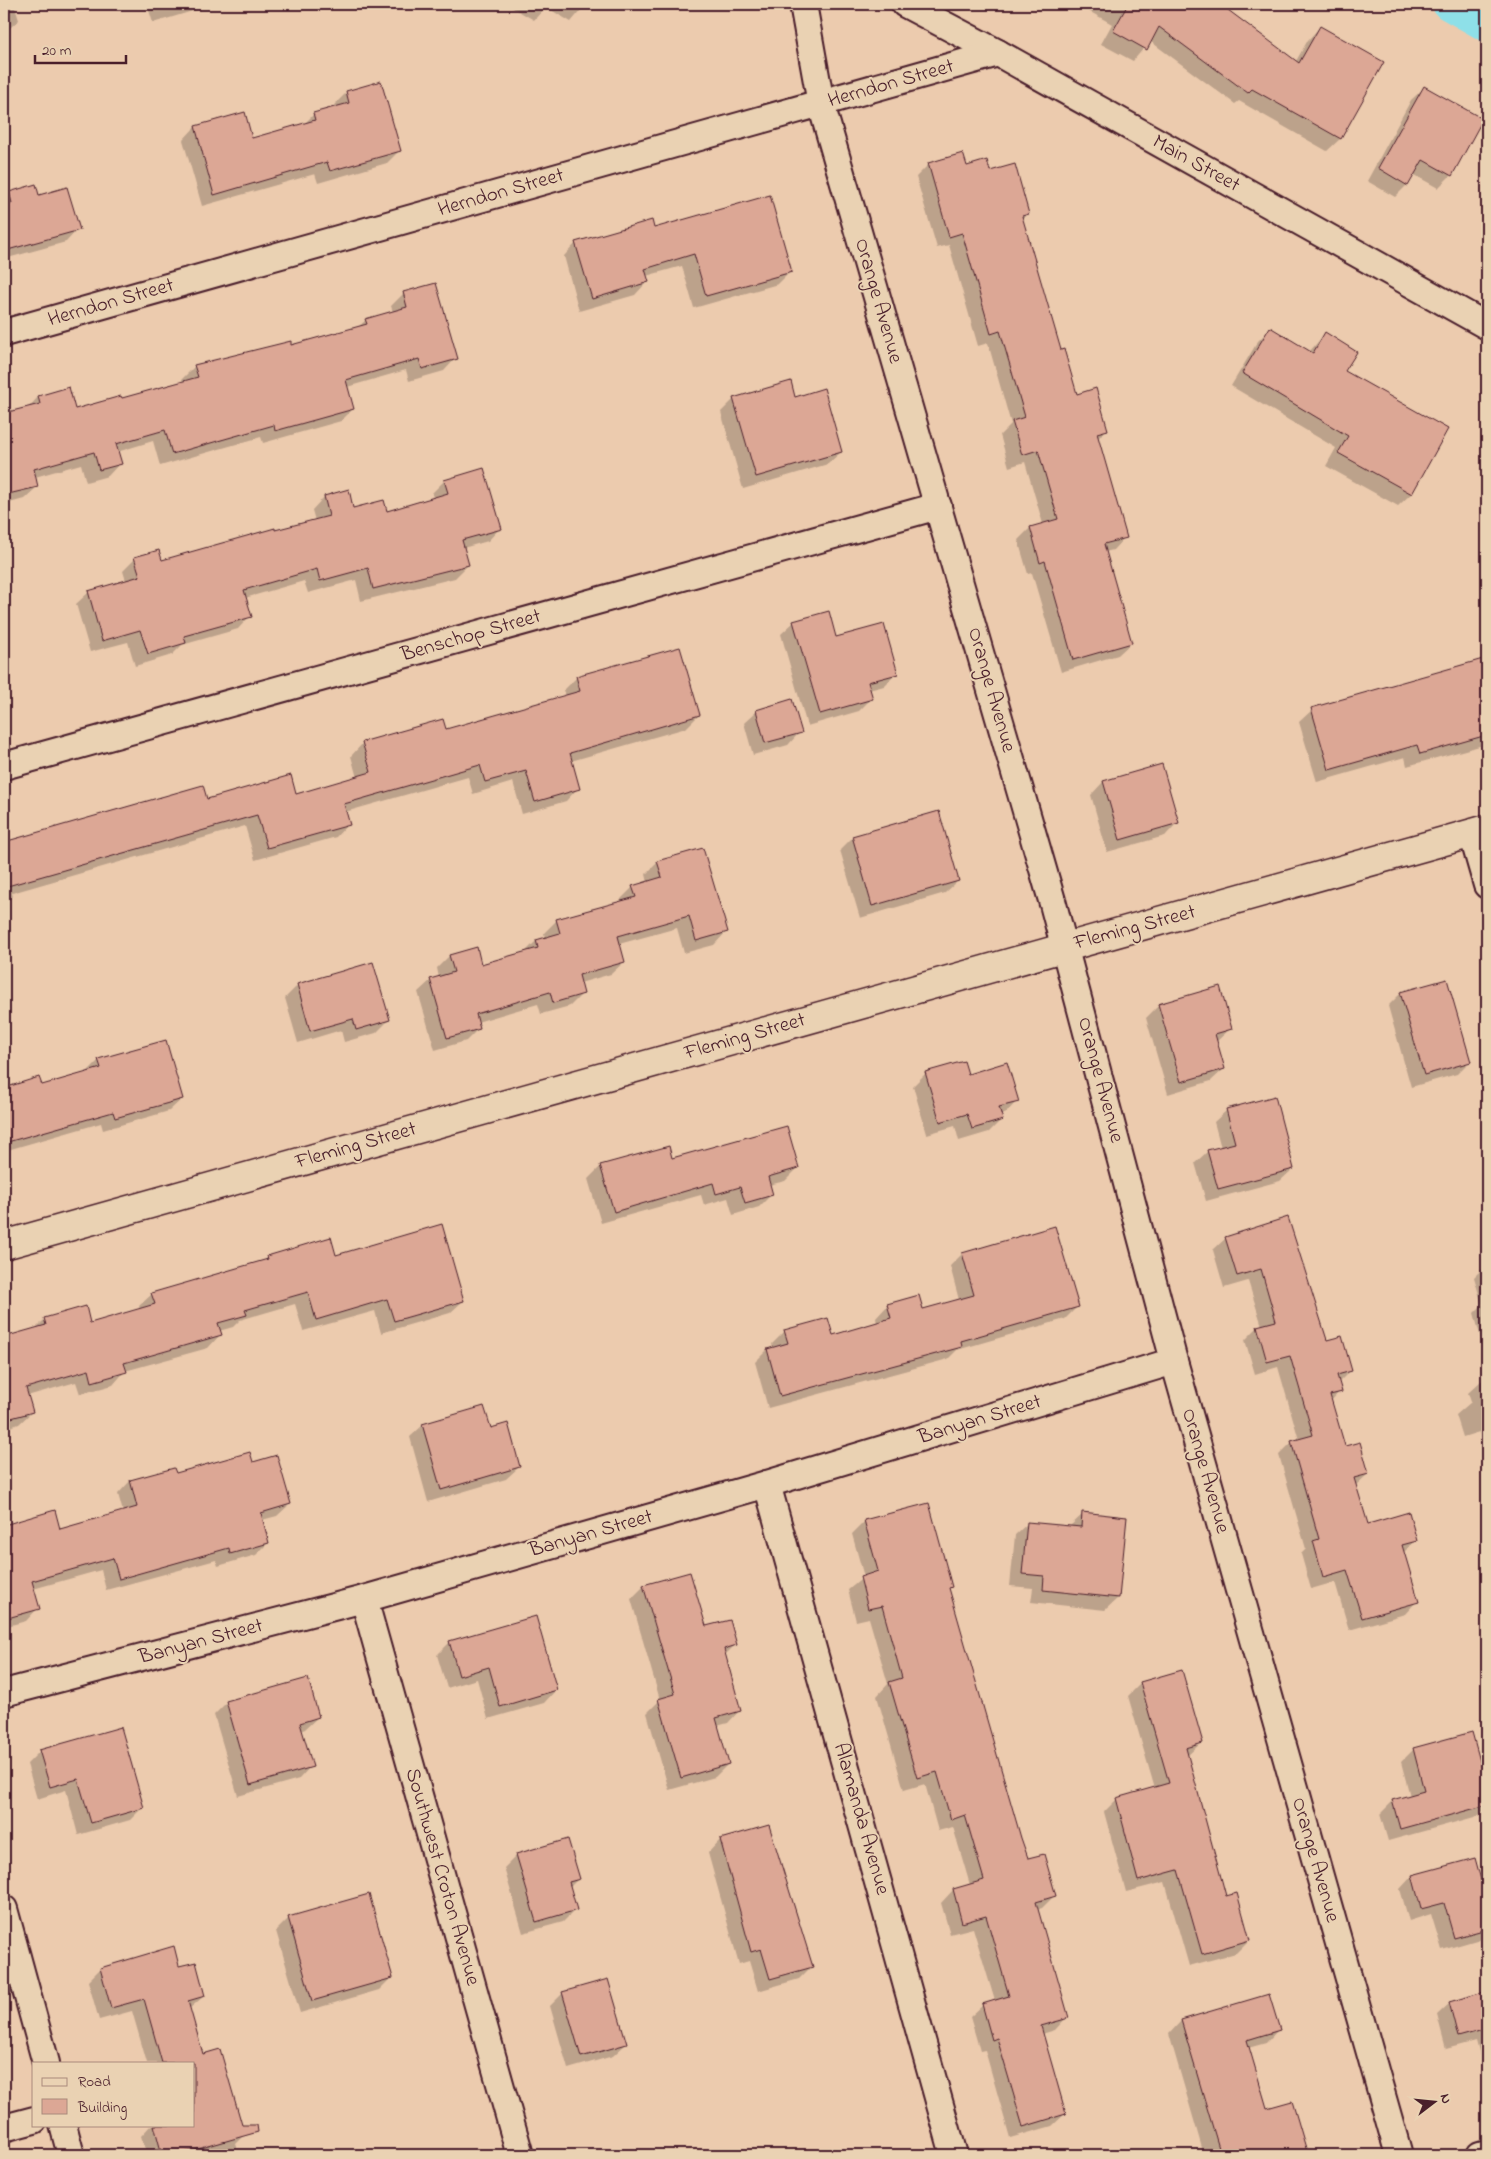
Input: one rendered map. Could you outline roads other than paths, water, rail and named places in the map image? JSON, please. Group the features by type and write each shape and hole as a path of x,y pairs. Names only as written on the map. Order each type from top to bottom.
{"street":[{"name":"Orange Avenue","path":"803,4 821,104 1064,947 1174,1361 1399,2155"},
{"name":"Main Street","path":"904,4 998,53 1487,326"},
{"name":"Herndon Street","path":"4,333 998,53"},
{"name":"Benschop Street","path":"4,766 938,506"},
{"name":"Fleming Street","path":"4,1245 1480,831"},
{"path":"1480,831 1487,884"},
{"name":"Banyan Street","path":"4,1693 364,1599 768,1484 1174,1361"},
{"name":"Alamanda Avenue","path":"768,1484 954,2155"},
{"name":"Southwest Croton Avenue","path":"364,1599 520,2155"},
{"path":"4,1909 46,2062"},
{"path":"4,2128 32,2121"},
{"path":"63,2126 71,2155"},
{"path":"1480,2155 1487,2153"}],"waterway":[{"path":"1448,4 1487,26"}]}
